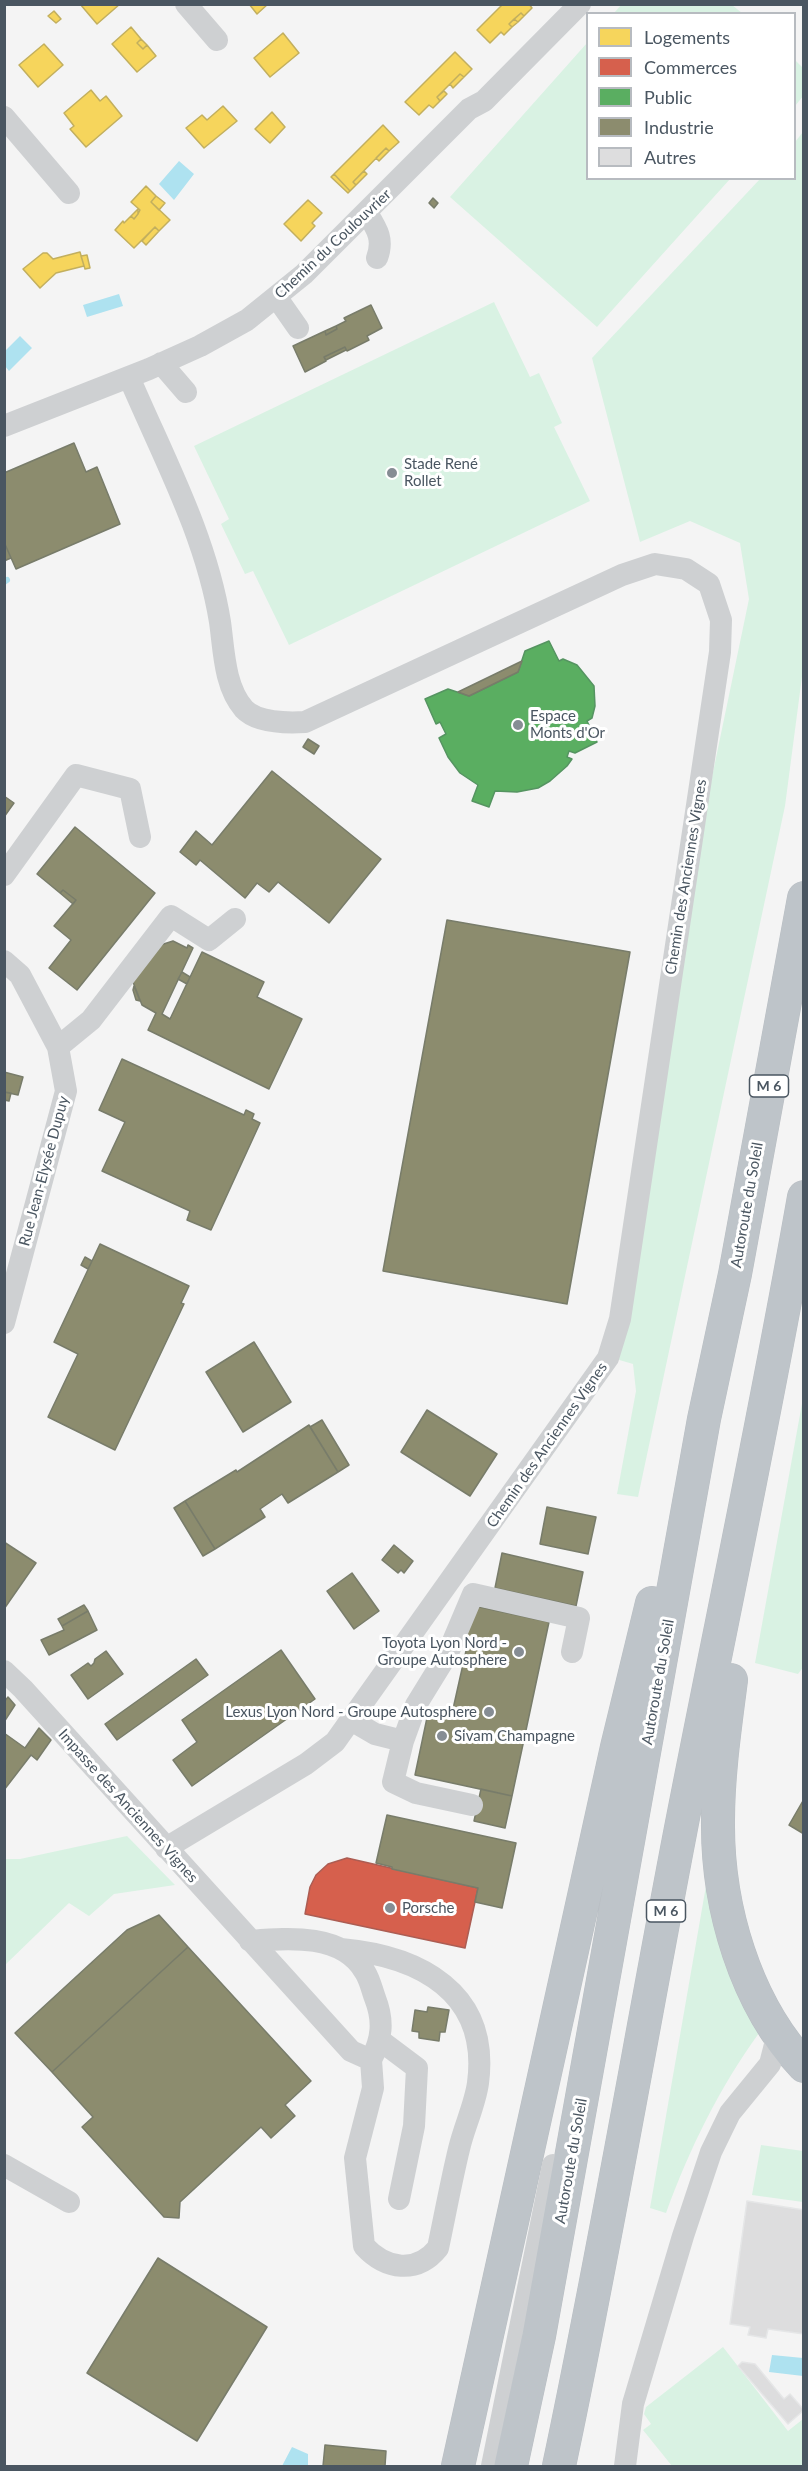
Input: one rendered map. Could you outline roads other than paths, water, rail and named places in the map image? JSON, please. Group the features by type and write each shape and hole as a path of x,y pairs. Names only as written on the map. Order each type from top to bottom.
{"highway":[{"name":"Autoroute du Soleil","path":"512,2466 539,2336 627,1859 704,1419 735,1274 804,898"},
{"name":"M 6","path":"559,2466 588,2330 683,1817 776,1356 804,1197"},
{"path":"776,1356 768,1454 726,1721 718,1824 720,1860 729,1919 745,1968 778,2033 804,2066"},
{"path":"458,2466 646,1622 704,1419"}],"street":[{"path":"186,4 217,40"},
{"name":"Chemin du Coulouvrier","path":"4,426 161,363 239,324 277,298 367,213 470,109 484,101 580,4"},
{"path":"4,117 69,193"},
{"path":"367,213 379,232 381,246 377,258"},
{"path":"277,298 298,328"},
{"path":"161,363 186,392"},
{"name":"Chemin des Anciennes Vignes","path":"129,377 204,550 215,593 229,681 245,710 277,723 305,722 622,575 655,564 686,570 709,584 721,620 720,652 620,1318 608,1358 335,1742 306,1764 166,1848"},
{"path":"4,875 76,775 130,789 140,837"},
{"path":"58,1047 90,1020 171,916 209,940 235,919"},
{"name":"Rue Jean-Elysée Dupuy","path":"4,961 20,975 58,1047 66,1091 4,1323"},
{"path":"449,1583 473,1594 579,1618 572,1652"},
{"path":"472,1805 416,1793 393,1782 403,1741 416,1705 452,1646 473,1594"},
{"path":"492,2466 529,2292 635,1724 646,1622"},
{"name":"Impasse des Anciennes Vignes","path":"4,1671 351,2051 376,2051 417,2068 414,2126 399,2199"},
{"path":"351,1720 375,1734 403,1741"},
{"path":"250,1941 300,1938 341,1949 372,1952 427,1971 452,1990 467,2011 480,2057 478,2085 459,2149 438,2248 428,2260 415,2266 383,2262 364,2246 355,2158 373,2088 380,2012 365,1971 341,1949"},
{"path":"625,2466 633,2404 683,2236 711,2152 730,2113 770,2064 778,2033"},
{"path":"4,2164 69,2202"}],"water":[{"path":"179,161 194,174 174,200 159,184"},
{"path":"119,294 123,306 87,317 83,305"},
{"path":"20,336 32,348 9,371 5,366 5,351"},
{"path":"772,2355 803,2358 803,2376 769,2372"},
{"path":"292,2447 308,2454 308,2466 282,2466"}],"place":[{"name":"Stade René Rollet","path":"392,473"},
{"name":"Espace Monts d'Or","path":"518,725"},
{"name":"Toyota Lyon Nord - Groupe Autosphere","path":"519,1652"},
{"name":"Lexus Lyon Nord - Groupe Autosphere","path":"489,1712"},
{"name":"Sivam Champagne","path":"442,1736"},
{"name":"Porsche","path":"390,1908"}]}
